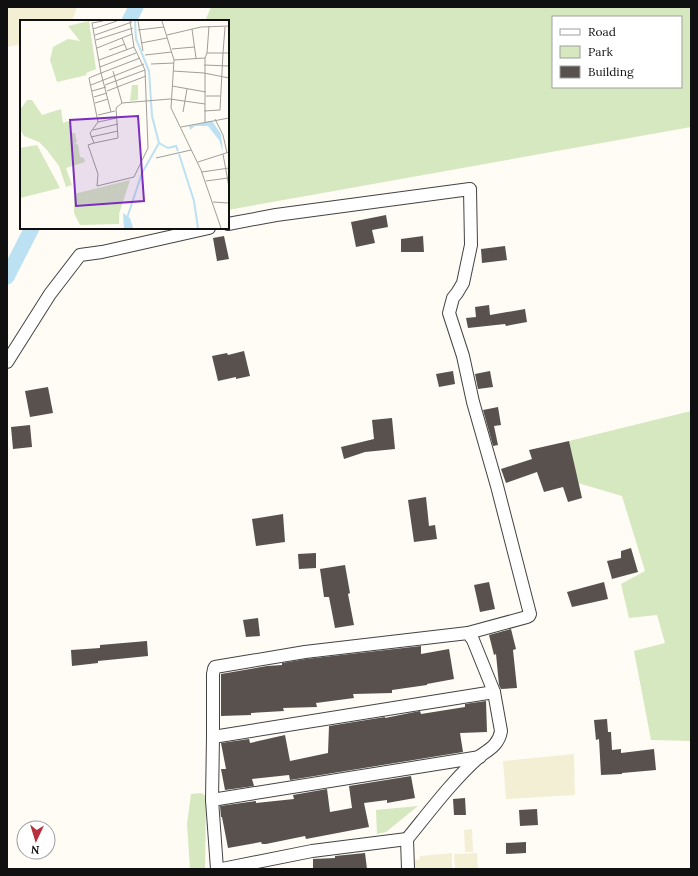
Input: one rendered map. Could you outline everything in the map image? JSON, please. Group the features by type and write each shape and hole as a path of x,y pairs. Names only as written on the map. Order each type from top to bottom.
{"street":[{"path":"217,869 212,800 213,674 215,667 305,652 468,632 527,617 530,614 497,486 473,402 463,356 450,313 453,298 458,293 463,283 471,245 470,189 276,215 229,224"},
{"path":"7,362 50,294 80,255 102,252 205,229"},
{"path":"408,869 407,839 454,782 495,745 500,737 501,731 494,692 473,640 468,632"},
{"path":"213,737 494,692"},
{"path":"212,800 480,757"},
{"path":"222,869 312,851 407,839"}],"shaded area":[{"path":"7,7 77,7 72,20 20,20 20,44 7,47"},
{"path":"574,754 575,795 506,799 503,761"},
{"path":"472,829 473,852 465,852 464,830"},
{"path":"452,853 452,869 412,869 412,860 419,860 420,856"},
{"path":"477,853 478,869 455,869 454,854"}],"green space":[{"path":"211,7 691,7 691,127 229,210 229,20 205,20"},
{"path":"691,411 691,741 651,740 634,651 665,643 657,615 629,618 621,584 645,571 622,496 578,483 569,441"},
{"path":"201,793 206,796 205,869 190,869 187,824 191,794"},
{"path":"418,806 386,832 377,834 376,810"}],"building":[{"path":"386,215 388,227 372,230 375,243 356,247 351,222"},
{"path":"224,236 229,259 217,261 213,238"},
{"path":"423,236 424,252 401,252 401,239"},
{"path":"505,246 507,260 482,263 481,249"},
{"path":"489,305 490,315 525,309 527,322 506,326 505,324 468,328 466,318 476,317 475,307"},
{"path":"244,351 250,376 218,381 212,356 227,353 228,355"},
{"path":"453,371 455,384 439,387 436,374"},
{"path":"490,371 493,387 478,389 475,374"},
{"path":"48,387 53,413 30,417 25,391"},
{"path":"498,407 501,425 494,426 498,445 493,446 483,410"},
{"path":"392,418 395,449 365,452 344,459 341,447 374,439 372,420"},
{"path":"30,425 32,447 13,449 11,427"},
{"path":"569,441 582,498 568,502 563,487 544,492 537,472 506,483 501,469 532,459 529,450"},
{"path":"426,497 429,526 435,525 437,539 414,542 408,500"},
{"path":"283,514 285,542 256,546 252,519"},
{"path":"631,548 638,572 612,579 607,561 621,558 621,551"},
{"path":"316,553 316,568 299,569 298,554"},
{"path":"345,565 350,593 348,594 354,625 335,628 329,597 324,597 320,569"},
{"path":"489,582 495,609 480,612 474,585"},
{"path":"604,582 608,599 572,607 567,592"},
{"path":"258,618 260,636 246,637 243,620"},
{"path":"511,629 516,649 513,650 517,688 501,689 499,685 496,654 494,655 489,635"},
{"path":"147,641 148,656 98,661 98,663 72,666 71,650 100,648 100,645"},
{"path":"421,646 421,654 449,649 454,679 392,690 392,693 353,694 354,698 316,703 317,707 283,708 284,711 251,713 251,715 221,716 221,674 267,666 282,665 282,663 306,659"},
{"path":"486,701 487,732 460,733 463,752 290,780 289,775 252,779 254,786 225,790 221,769 226,769 221,743 249,739 250,743 285,735 290,761 328,753 329,726 385,718 420,711 421,714 465,707 465,704"},
{"path":"607,719 608,732 611,732 612,750 621,749 621,753 654,749 656,770 601,775 599,739 596,740 594,720"},
{"path":"411,776 415,798 387,803 387,800 364,803 369,827 306,839 305,836 266,844 262,844 261,842 228,848 220,806 256,801 256,803 294,799 293,795 327,789 330,812 352,808 349,786"},
{"path":"465,798 466,815 454,815 453,799"},
{"path":"537,809 538,825 520,826 519,810"},
{"path":"526,842 526,853 506,854 506,843"},
{"path":"365,853 367,869 313,869 313,859 335,858 335,856"}],"waterway":[{"path":"130,20 136,7"},
{"path":"7,277 31,229"}]}
